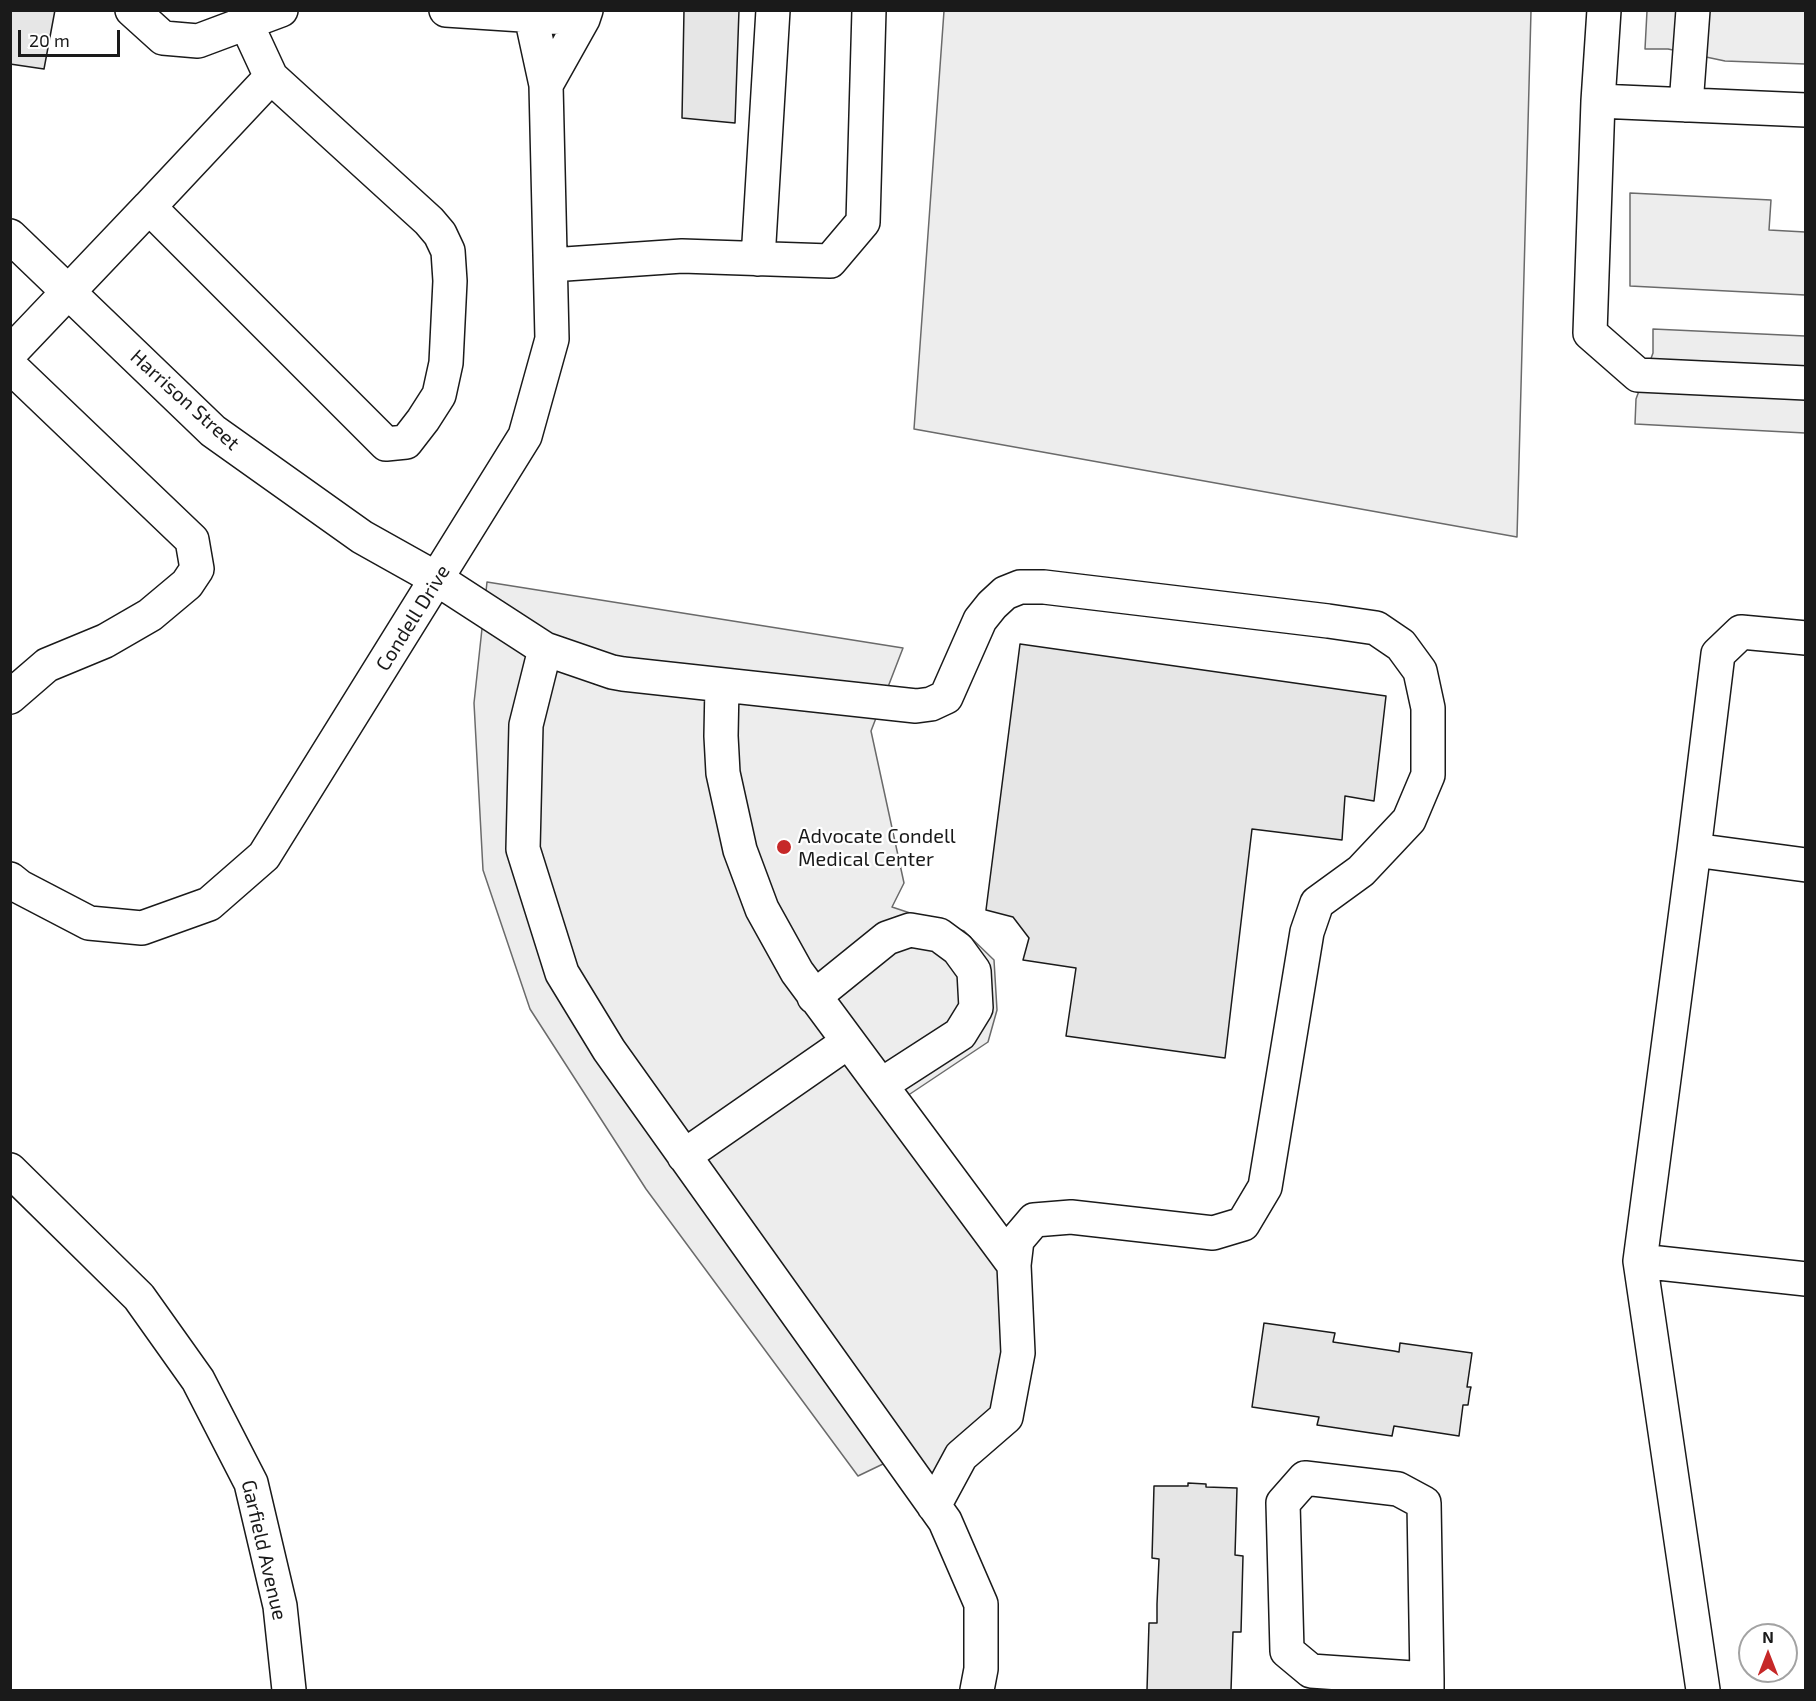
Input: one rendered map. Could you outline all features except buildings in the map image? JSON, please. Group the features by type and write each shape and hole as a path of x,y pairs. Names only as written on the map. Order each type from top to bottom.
{"street":[{"path":"132,10 163,38 198,41 280,10"},
{"path":"446,10 584,15 546,85"},
{"path":"758,259 773,10"},
{"path":"551,265 682,256 830,261 864,222 869,10"},
{"path":"1604,10 1598,101 1590,333 1638,375 1806,383"},
{"path":"1686,105 1693,10"},
{"name":"Condell Drive","path":"10,879 20,887 89,923 142,928 209,904 264,856 525,436 552,339 546,85 532,13"},
{"path":"149,207 386,444 406,442 439,395 446,363 450,281 448,251 440,234 429,221 271,77 246,23"},
{"path":"10,353 271,77"},
{"path":"1598,101 1806,110"},
{"name":"Harrison Street","path":"10,236 213,430 362,537 437,579 545,649 612,672 916,706 931,704 946,697 980,620 1005,593 1020,587 1044,587 1376,628 1401,645 1420,671 1428,708 1428,775 1409,820 1361,871 1317,903 1306,932 1264,1187 1243,1224 1213,1233 1071,1216 1034,1220 1017,1240 1014,1265 1018,1353 1006,1417 961,1456 934,1506"},
{"path":"10,366 192,540 197,568 187,584 150,615 105,641 47,665 10,697"},
{"path":"1703,1690 1640,1261 1718,654 1741,632 1806,638"},
{"path":"545,649 526,725 523,849 562,973 609,1050 945,1521 981,1604 981,1670 977,1690"},
{"path":"722,685 723,773 740,850 762,909 797,972 814,997 1014,1265"},
{"path":"1694,850 1806,865"},
{"path":"814,997 887,938 910,930 939,935 958,949 974,971 976,1008 960,1034 881,1085"},
{"path":"684,1156 848,1042"},
{"name":"Garfield Avenue","path":"10,1170 139,1297 198,1380 251,1484 280,1606 289,1690"},
{"path":"1640,1261 1806,1279"},
{"path":"1305,1478 1398,1488 1424,1503 1427,1684 1311,1671 1287,1651 1283,1503 1305,1478"}],"shaded area":[{"path":"944,11 1531,11 1517,537 914,429"},
{"path":"1647,11 1805,11 1805,64 1725,61 1668,49 1645,49"},
{"path":"1630,193 1771,200 1769,230 1805,232 1805,295 1630,286"},
{"path":"1653,329 1805,336 1805,433 1635,424 1636,399 1653,353"},
{"path":"487,582 903,648 871,731 904,883 892,907 964,931 994,960 997,1010 988,1042 895,1104 1014,1265 1006,1417 934,1506 883,1464 858,1476 646,1189 530,1009 483,870 474,703"}],"place":[{"name":"Advocate Condell Medical Center","path":"784,847"}]}
